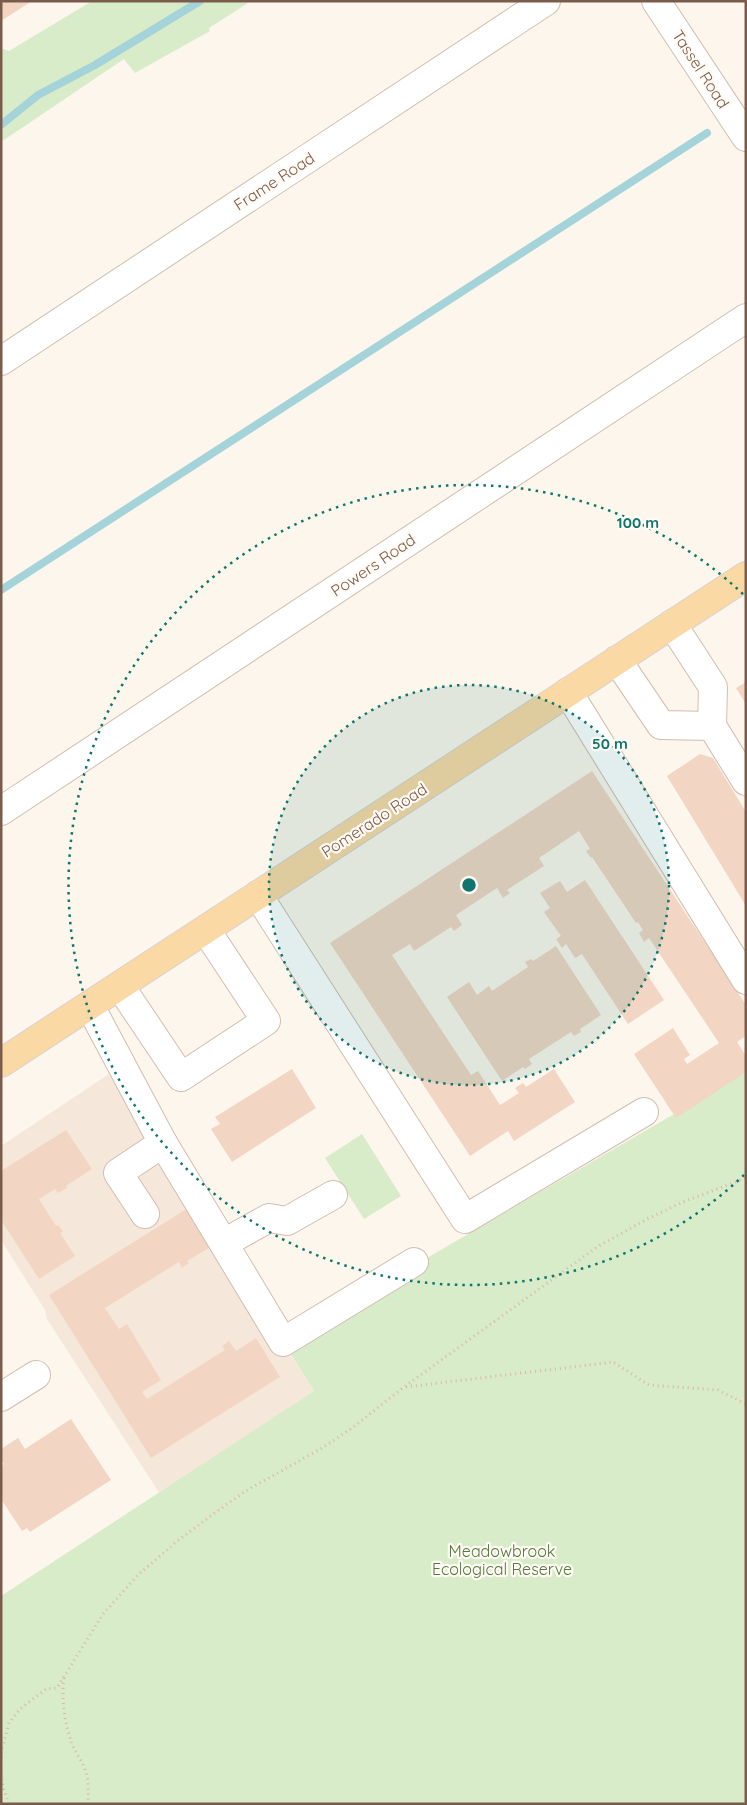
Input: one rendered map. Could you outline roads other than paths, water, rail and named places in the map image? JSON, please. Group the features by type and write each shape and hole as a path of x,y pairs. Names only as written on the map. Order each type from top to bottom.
{"main road":[{"name":"Pomerado Road","path":"1,1063 672,624 745,579"}],"street":[{"name":"Frame Road","path":"1,361 546,1"},
{"name":"Tassel Road","path":"656,1 746,137"},
{"name":"Powers Road","path":"1,812 746,318"},
{"path":"672,624 713,687 712,726 746,781"},
{"path":"617,660 661,725 712,726"},
{"path":"568,692 746,980"},
{"path":"258,895 466,1219 644,1112"},
{"path":"120,986 182,1077 266,1021 206,930"},
{"path":"90,1006 163,1143 283,1342 414,1262"},
{"path":"145,1214 118,1173 163,1143"},
{"path":"224,1243 269,1218 287,1221 333,1195"},
{"path":"1,1397 36,1375"}],"waterway":[{"path":"1,125 38,95 95,65 200,1"},
{"path":"1,590 707,133"}],"park label":[{"name":"Meadowbrook Ecological Reserve","path":"502,1560"}]}
